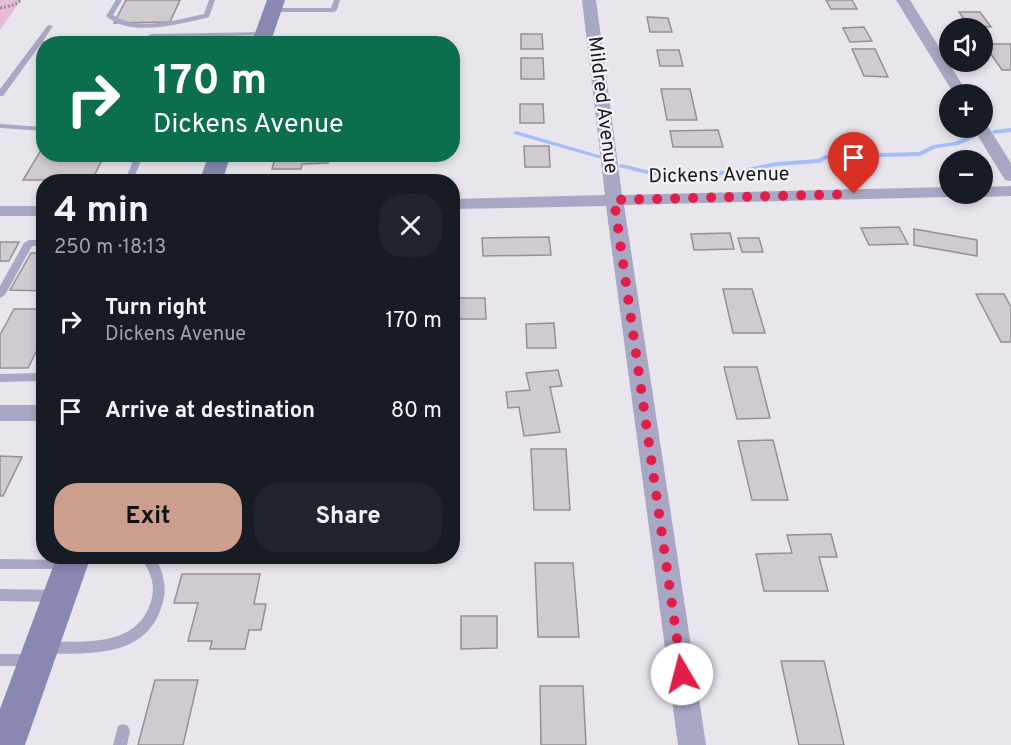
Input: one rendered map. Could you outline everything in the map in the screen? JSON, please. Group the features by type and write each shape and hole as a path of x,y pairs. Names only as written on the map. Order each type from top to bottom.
{"main road":[{"path":"262,36 274,5"},
{"path":"6,745 16,701 39,654 72,564"}],"street":[{"name":"Mildred Avenue","path":"589,0 614,200 692,745"},
{"path":"903,0 955,84"},
{"path":"987,138 1011,176"},
{"path":"993,192 1011,191"},
{"name":"Dickens Avenue","path":"460,204 939,192"},
{"path":"0,211 36,210"},
{"path":"0,413 36,413"}],"lane":[{"path":"119,0 109,16 124,24 170,23 207,16 212,0"},
{"path":"274,5 334,10 337,0"},
{"path":"44,36 50,26"},
{"path":"0,94 36,47"},
{"path":"0,126 36,128"},
{"path":"0,295 29,243 36,243"},
{"path":"0,378 36,377"},
{"path":"0,564 36,562"},
{"path":"0,660 116,645 132,638 146,626 154,613 159,594 156,569 152,564"},
{"path":"0,595 60,596"}],"path":[{"path":"0,8 21,0"}],"shaded area":[{"path":"0,0 21,0 0,30"}],"building":[{"path":"126,0 180,0 170,22 114,23"},
{"path":"826,0 852,0 857,9 831,9"},
{"path":"959,12 980,12 984,18 963,18"},
{"path":"647,17 668,18 672,32 650,32"},
{"path":"864,27 872,41 850,42 843,28"},
{"path":"521,34 542,34 543,49 521,49"},
{"path":"993,44 1011,44 1011,70 1002,70 993,57"},
{"path":"852,49 875,49 888,77 864,76"},
{"path":"657,50 679,50 683,66 660,66"},
{"path":"521,58 543,58 544,79 521,79"},
{"path":"661,89 690,89 697,120 667,120"},
{"path":"520,104 543,104 544,123 520,123"},
{"path":"718,130 723,147 673,147 670,131"},
{"path":"524,146 549,146 550,167 525,167"},
{"path":"36,158 36,162 101,162 95,174 36,174 36,180 23,180"},
{"path":"274,162 328,162 302,164 301,169 272,169"},
{"path":"899,227 908,244 869,245 861,228"},
{"path":"914,229 977,240 977,256 914,245"},
{"path":"730,233 734,249 694,250 691,234"},
{"path":"549,237 551,255 483,256 482,238"},
{"path":"738,238 759,238 763,252 742,252"},
{"path":"0,242 19,242 9,261 0,261"},
{"path":"31,253 36,253 36,291 10,290"},
{"path":"723,289 752,289 765,333 733,333"},
{"path":"976,294 1004,294 1011,307 1011,342 1001,342"},
{"path":"460,298 485,298 486,319 460,319"},
{"path":"14,309 36,309 36,352 28,368 0,368 0,335"},
{"path":"554,323 556,348 527,348 526,324"},
{"path":"724,367 757,367 770,418 737,419"},
{"path":"558,370 562,386 550,387 560,432 524,436 519,407 508,408 506,392 530,390 526,373"},
{"path":"773,440 788,500 752,500 738,441"},
{"path":"531,449 566,449 570,510 534,510"},
{"path":"0,456 22,457 3,496 0,496"},
{"path":"831,534 837,557 819,557 828,591 764,591 756,554 792,553 787,535"},
{"path":"535,563 573,563 579,637 538,637"},
{"path":"182,574 260,574 254,604 266,604 261,630 249,630 245,649 210,649 212,641 188,641 198,603 174,603"},
{"path":"461,616 497,616 497,648 461,649"},
{"path":"781,661 824,661 844,745 799,745"},
{"path":"155,680 198,680 183,745 138,745"},
{"path":"540,686 583,686 586,745 541,745"}],"waterway":[{"path":"994,132 1011,130"},
{"path":"516,133 600,157"},
{"path":"621,166 651,173 692,176 742,171 776,164 820,161 825,157 867,158 882,155 920,154 935,146 956,144 970,138"}],"route":[{"path":"682,674 614,200 854,194"}]}
